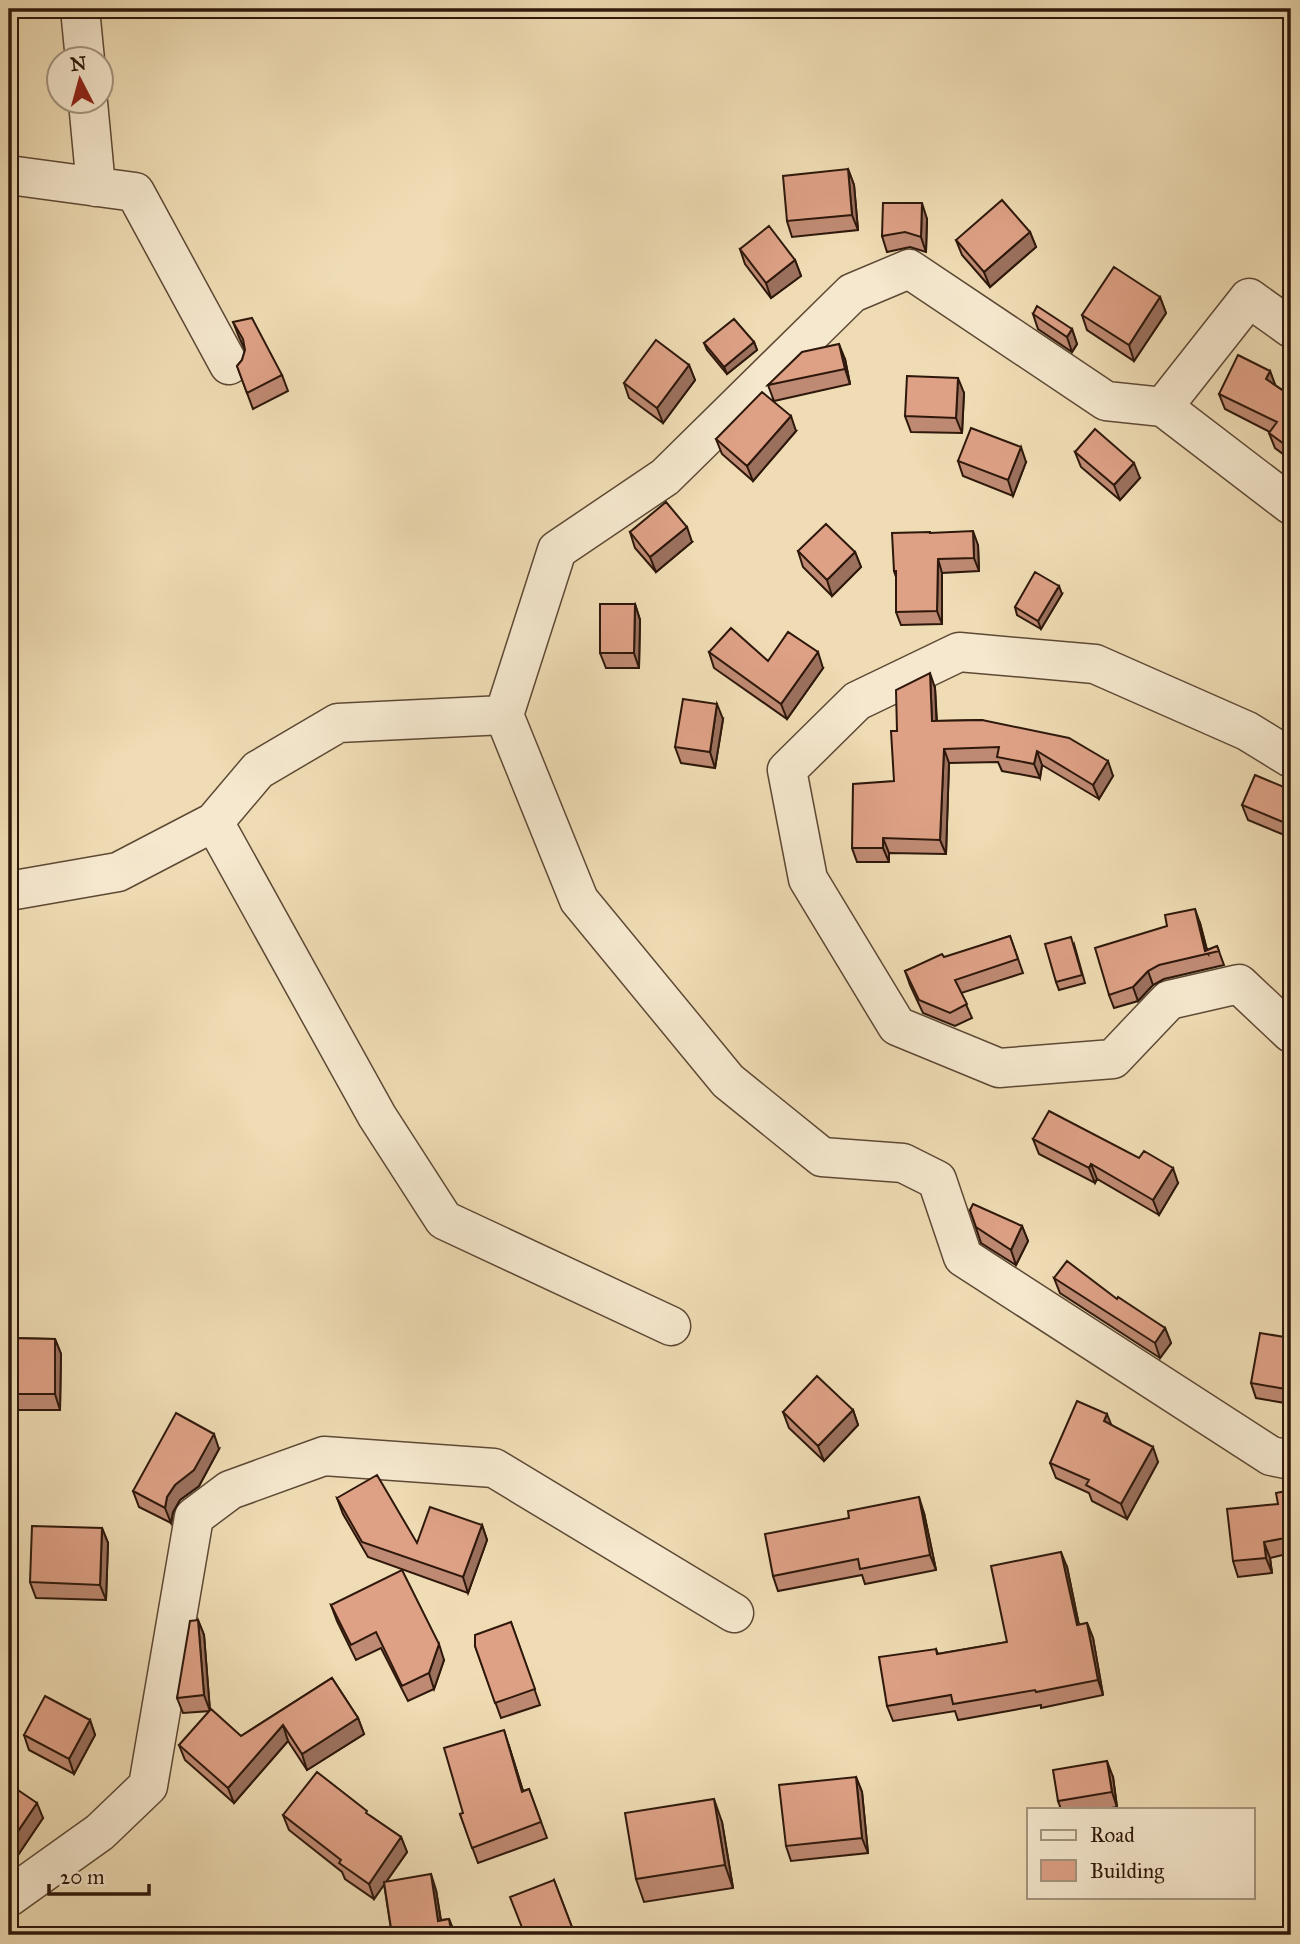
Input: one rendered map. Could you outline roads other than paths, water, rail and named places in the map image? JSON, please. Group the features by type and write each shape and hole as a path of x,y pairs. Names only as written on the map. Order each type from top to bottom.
{"street":[{"path":"80,9 84,46"},
{"path":"89,116 96,187"},
{"path":"9,175 135,192 229,366"},
{"path":"1291,505 1163,407 1106,401 909,269 852,293 665,477 557,550 503,715 579,901 729,1082 822,1157 902,1163 937,1180 962,1257 1271,1456 1291,1460"},
{"path":"1163,407 1250,298 1291,328"},
{"path":"1291,758 1248,731 1096,664 958,652 857,701 787,769 808,879 897,1026 999,1068 1113,1059 1169,1000 1239,984 1291,1033"},
{"path":"9,891 118,872 214,822 258,769 338,723 503,715"},
{"path":"214,822 377,1116 444,1220 671,1326"},
{"path":"9,1897 100,1832 148,1786 194,1517 230,1490 324,1456 494,1468 734,1613"}]}
